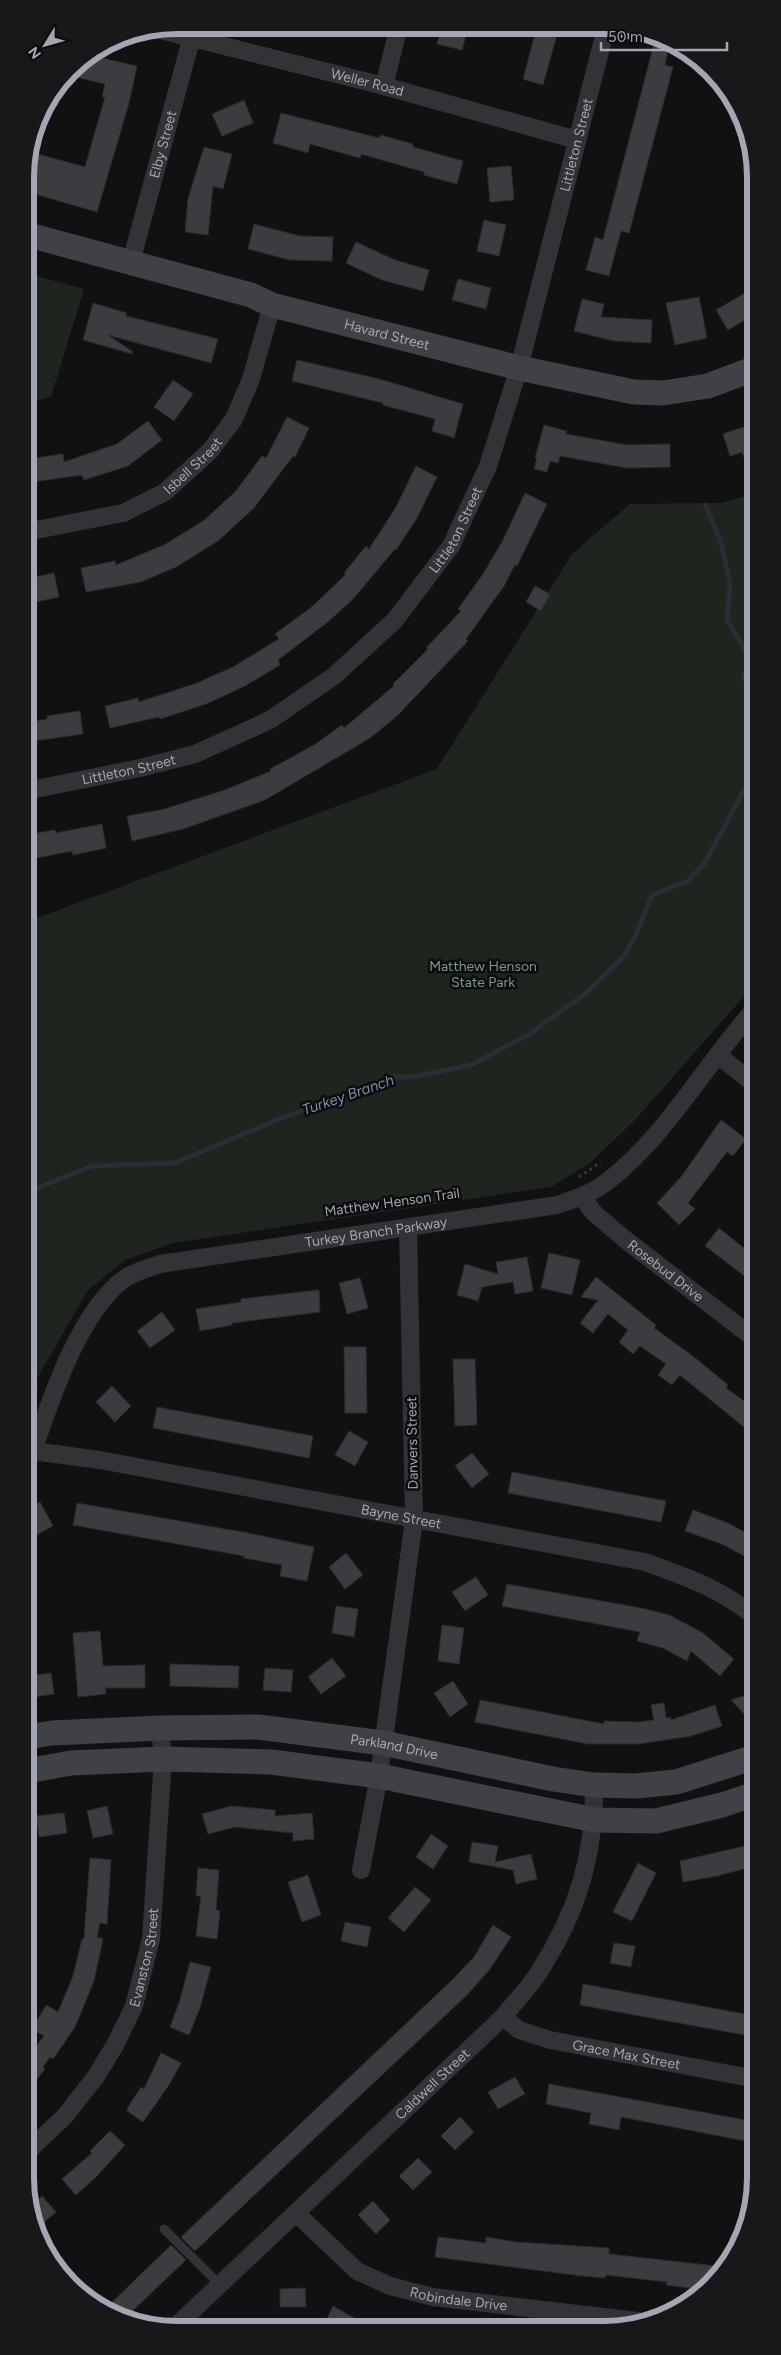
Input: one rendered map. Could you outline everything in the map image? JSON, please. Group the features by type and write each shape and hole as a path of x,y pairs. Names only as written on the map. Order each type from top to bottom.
{"street":[{"name":"Elby Street","path":"131,262 192,34"},
{"name":"Weller Road","path":"200,34 577,140"},
{"path":"384,86 397,34"},
{"name":"Littleton Street","path":"34,790 140,768 195,754 270,720 334,676 395,620 451,546 488,466 519,368 604,34"},
{"name":"Havard Street","path":"34,236 251,295 272,305 519,368 634,392 663,393 708,386 747,371"},
{"name":"Isbell Street","path":"34,530 123,513 165,492 210,452 234,419 251,379 272,305"},
{"name":"Turkey Branch Parkway","path":"34,1444 54,1392 87,1323 100,1301 125,1278 160,1264 557,1205 582,1197 608,1182 645,1148 718,1055 747,1006"},
{"path":"718,1055 747,1078"},
{"name":"Rosebud Drive","path":"582,1197 594,1213 627,1241 747,1333"},
{"name":"Danvers Street","path":"361,1870 379,1776 414,1520 408,1228"},
{"name":"Bayne Street","path":"34,1455 100,1460 645,1562 703,1583 747,1611"},
{"name":"Parkland Drive","path":"34,1736 52,1733 160,1728 258,1727 383,1743 553,1779 594,1785 636,1786 676,1782 747,1759"},
{"name":"Evanston Street","path":"34,2145 65,2116 97,2075 115,2045 134,2006 151,1939 163,1759 160,1728"},
{"path":"34,1770 71,1763 163,1759 271,1762 379,1776 595,1820 656,1821 722,1805 747,1797"},
{"name":"Caldwell Street","path":"181,2321 297,2214 503,2017 538,1973 565,1926 584,1878 595,1820 594,1785"},
{"name":"Grace Max Street","path":"503,2017 519,2030 550,2040 747,2076"},
{"name":"Robindale Drive","path":"297,2214 357,2271 390,2286 433,2297 627,2320"}],"lane":[{"path":"164,2228 220,2285"}],"path":[{"path":"577,1178 606,1159"},
{"path":"34,1390 40,1378"}],"green space":[{"path":"34,275 84,289 51,397 34,401"},
{"name":"Matthew Henson State Park","path":"747,496 747,993 635,1120 590,1163 551,1187 173,1243 125,1260 88,1290 34,1384 34,919 437,769 572,554 630,504 721,503"}],"building":[{"path":"440,34 466,34 462,50 437,44"},
{"path":"535,34 557,34 543,85 523,79"},
{"path":"654,43 668,48 665,65 673,67 629,233 621,231 609,276 586,270 595,237 603,240"},
{"path":"98,57 137,66 129,103 97,212 34,194 34,169 38,154 85,167 105,97 102,97 105,84 75,77"},
{"path":"244,100 253,123 222,136 212,114"},
{"path":"281,113 379,138 380,135 413,144 413,147 463,161 457,184 424,175 424,172 361,154 360,158 310,144 308,153 273,143"},
{"path":"204,147 232,154 223,189 213,186 208,235 185,232 188,199"},
{"path":"511,166 514,200 490,202 487,168"},
{"path":"484,220 506,225 499,256 477,251"},
{"path":"254,224 300,236 333,237 332,261 290,260 248,249"},
{"path":"356,242 395,260 429,270 423,291 382,280 346,263"},
{"path":"458,279 491,288 486,309 452,300"},
{"path":"745,293 747,296 747,319 728,330 716,310"},
{"path":"699,297 707,338 675,345 666,303"},
{"path":"582,299 604,304 601,317 652,320 651,343 614,341 574,331"},
{"path":"93,303 127,313 126,316 218,339 211,363 108,335 133,352 132,354 83,340"},
{"path":"297,360 379,379 463,404 454,438 432,431 435,419 383,405 383,403 292,381"},
{"path":"173,380 193,394 174,421 154,407"},
{"path":"287,417 309,428 295,457 293,456 254,508 218,541 176,567 141,582 86,592 81,568 115,561 116,565 164,545 203,521 235,492 262,456 266,458"},
{"path":"148,421 162,440 128,466 84,480 82,475 34,482 34,458 63,454 64,462 117,444"},
{"path":"544,425 567,431 566,434 627,445 670,444 670,467 627,468 560,456 558,463 550,461 547,472 534,469"},
{"path":"747,426 747,466 742,452 730,456 723,434"},
{"path":"416,466 437,477 417,518 396,550 353,599 329,621 278,660 280,665 245,686 206,704 160,719 159,717 110,728 105,706 138,698 139,702 197,683 233,667 279,639 275,634 313,606 346,574 344,573 366,546 369,549 396,507"},
{"path":"525,493 547,504 517,566 515,565 504,586 466,639 468,641 397,716 370,738 265,800 183,829 132,841 127,816 161,810 222,791 271,771 270,769 314,745 342,725 344,728 394,686 393,684 428,649 426,648 461,611 458,609 483,574 503,540"},
{"path":"54,573 59,597 34,602 34,577"},
{"path":"535,586 550,594 541,611 526,602"},
{"path":"80,711 83,734 34,741 34,721 47,719 47,716"},
{"path":"102,824 106,848 73,855 72,851 34,858 34,834 55,830 56,833"},
{"path":"721,1120 746,1139 733,1156 727,1152 688,1203 695,1209 679,1225 657,1203 681,1177"},
{"path":"719,1228 747,1251 747,1278 705,1246"},
{"path":"549,1253 580,1260 572,1295 541,1288"},
{"path":"527,1257 533,1291 515,1294 513,1282 482,1287 478,1301 457,1295 465,1264 498,1274 496,1262"},
{"path":"596,1277 656,1325 654,1328 694,1357 728,1385 726,1388 747,1403 747,1429 680,1375 672,1385 658,1375 666,1364 640,1346 633,1354 619,1342 628,1330 608,1314 593,1333 580,1323 598,1300 581,1297"},
{"path":"360,1278 368,1308 347,1314 339,1283"},
{"path":"319,1290 320,1312 232,1323 232,1325 200,1331 196,1309 241,1302 241,1299"},
{"path":"162,1312 175,1330 150,1348 137,1331"},
{"path":"344,1347 366,1347 367,1413 345,1413"},
{"path":"453,1359 475,1359 477,1425 455,1426"},
{"path":"112,1386 131,1406 115,1422 96,1402"},
{"path":"157,1407 313,1436 309,1458 153,1428"},
{"path":"349,1431 368,1442 355,1466 335,1455"},
{"path":"472,1453 489,1474 472,1488 455,1466"},
{"path":"512,1472 666,1501 661,1522 508,1493"},
{"path":"40,1502 53,1526 34,1536 34,1505"},
{"path":"77,1503 248,1533 314,1547 307,1581 280,1576 282,1565 244,1558 244,1556 73,1525"},
{"path":"693,1510 730,1524 747,1534 747,1555 746,1557 722,1544 685,1531"},
{"path":"346,1553 363,1575 345,1589 329,1567"},
{"path":"476,1577 488,1595 465,1611 452,1592"},
{"path":"507,1584 641,1608 669,1615 703,1633 734,1659 720,1676 691,1651 687,1661 663,1648 637,1641 640,1632 502,1606"},
{"path":"336,1606 358,1609 354,1637 332,1633"},
{"path":"442,1625 464,1628 459,1664 438,1661"},
{"path":"100,1631 103,1666 145,1665 145,1688 105,1688 106,1694 78,1697 73,1633"},
{"path":"332,1658 346,1676 321,1694 308,1677"},
{"path":"170,1664 239,1666 238,1688 170,1686"},
{"path":"265,1668 293,1670 291,1692 263,1690"},
{"path":"51,1673 54,1694 34,1697 34,1675"},
{"path":"453,1681 468,1704 450,1717 434,1693"},
{"path":"747,1695 747,1717 731,1700"},
{"path":"480,1700 604,1724 604,1721 638,1722 654,1720 651,1705 664,1703 666,1718 671,1717 671,1720 715,1705 722,1726 691,1736 638,1744 588,1744 475,1722"},
{"path":"107,1806 113,1834 93,1838 87,1811"},
{"path":"231,1806 275,1810 275,1816 312,1813 314,1839 293,1841 293,1833 235,1827 208,1834 202,1814"},
{"path":"64,1813 67,1833 39,1837 36,1816"},
{"path":"431,1834 448,1846 433,1869 416,1857"},
{"path":"472,1842 498,1846 495,1862 531,1854 537,1879 516,1884 513,1870 469,1862"},
{"path":"745,1846 747,1853 747,1868 683,1882 680,1861"},
{"path":"90,1858 111,1860 107,1924 100,1923 97,1937 103,1939 94,1981 75,2027 53,2059 50,2057 43,2067 45,2069 36,2080 34,2078 34,2049 44,2036 34,2030 34,2026 46,2005 58,2012 73,1976 82,1939 84,1939"},
{"path":"638,1863 656,1873 632,1921 613,1912"},
{"path":"198,1868 219,1870 216,1910 220,1911 217,1939 196,1936 201,1896 196,1896"},
{"path":"308,1875 321,1915 302,1922 288,1882"},
{"path":"415,1887 431,1900 404,1932 388,1918"},
{"path":"345,1922 371,1927 367,1947 341,1941"},
{"path":"493,1925 511,1937 490,1969 467,1995 195,2251 181,2237 452,1980 474,1957"},
{"path":"614,1943 635,1946 631,1967 610,1963"},
{"path":"190,1962 211,1967 200,2008 189,2035 170,2027 180,2000"},
{"path":"583,1984 747,2015 747,2035 580,2005"},
{"path":"161,2053 181,2063 169,2085 143,2122 127,2111 128,2107 141,2087 144,2089"},
{"path":"515,2077 525,2094 498,2109 488,2092"},
{"path":"549,2084 747,2120 747,2141 621,2117 619,2130 589,2124 591,2113 546,2104"},
{"path":"460,2117 474,2132 455,2150 441,2136"},
{"path":"110,2131 125,2145 97,2176 76,2195 62,2179 92,2153 90,2151"},
{"path":"418,2158 432,2172 413,2190 399,2176"},
{"path":"42,2196 56,2212 41,2225 36,2206 36,2202"},
{"path":"373,2201 390,2220 376,2234 358,2215"},
{"path":"438,2237 486,2243 486,2237 516,2242 609,2248 609,2254 717,2266 695,2289 666,2285 667,2282 606,2275 605,2278 574,2275 435,2257"},
{"path":"171,2245 186,2260 130,2314 109,2305"},
{"path":"305,2288 306,2307 280,2307 280,2289"},
{"path":"333,2306 359,2321 326,2321"}],"waterway":[{"path":"705,505 720,539 730,583 727,620 747,653"},
{"path":"747,667 744,676 747,686"},
{"name":"Turkey Branch","path":"34,1189 92,1166 175,1163 279,1119 392,1077 412,1077 471,1065 528,1035 585,994 624,956 636,935 652,895 688,881 704,864 747,785"}]}
